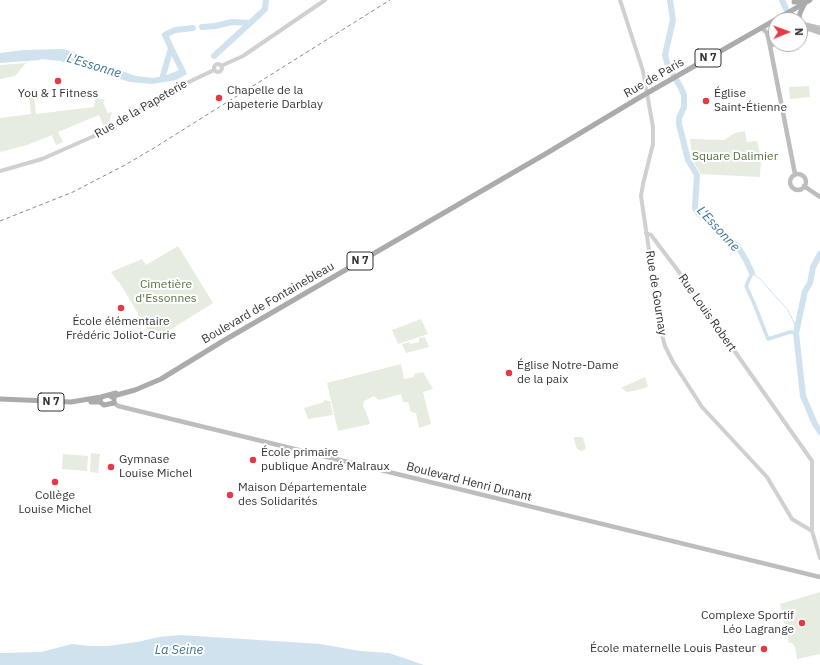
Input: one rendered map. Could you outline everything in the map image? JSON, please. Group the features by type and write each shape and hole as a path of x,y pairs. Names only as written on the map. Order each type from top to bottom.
{"main road":[{"path":"794,1 808,1"},
{"path":"801,12 808,1"},
{"name":"N 7","path":"794,9 808,1"},
{"name":"Rue de Paris","path":"547,153 794,9"},
{"path":"808,24 820,28"},
{"path":"762,28 767,33 768,37"},
{"path":"808,29 820,33"},
{"path":"771,52 795,174"},
{"name":"Boulevard de Fontainebleau","path":"112,396 166,375 547,153"},
{"path":"795,174 800,174 806,181 804,186 799,190 791,187 789,183 790,179 795,174"},
{"path":"804,186 820,197"},
{"path":"112,396 115,400 114,403"},
{"name":"N 7","path":"0,401 66,402 101,400 112,396"},
{"name":"N 7","path":"101,400 104,405 114,403"},
{"name":"Boulevard Henri Dunant","path":"114,403 118,406 820,577"}],"street":[{"name":"Rue de la Papeterie","path":"0,171 42,159 110,129 168,92 214,70 217,72 220,71 221,66 243,56 325,0"},
{"name":"Rue de Gournay","path":"620,0 643,71 653,127 653,144 641,189 646,233 663,339 669,354 708,413 768,477 792,519 812,531"},
{"path":"794,1 794,9"},
{"name":"Rue Louis Robert","path":"646,233 652,235 812,461 812,531"},
{"path":"812,531 820,558"}],"green space":[{"path":"26,63 15,76 0,79 0,65"},
{"path":"809,86 810,97 790,99 789,87"},
{"path":"34,97 36,114 94,107 95,98 105,100 103,103 108,113 112,112 109,122 104,127 99,115 58,132 63,142 56,145 52,135 27,145 0,152 0,118 31,114 29,98"},
{"name":"Square Dalimier","path":"745,131 747,142 757,141 761,158 760,177 701,174 693,161 690,139 724,140 735,133"},
{"name":"Cimetière d'Essonnes","path":"178,246 213,303 154,340 119,282 111,272 142,259 146,265"},
{"path":"421,319 428,334 398,344 392,330"},
{"path":"425,337 429,347 406,353 402,344 419,342 419,338"},
{"path":"401,364 404,379 414,377 414,374 423,372 433,389 423,392 431,424 419,428 416,413 411,412 408,402 403,402 401,394 379,400 374,396 364,401 363,406 370,424 338,431 327,383"},
{"path":"645,377 648,386 645,388 627,392 621,388"},
{"path":"324,400 330,401 333,415 308,419 304,408 324,402"},
{"path":"574,437 583,438 586,448 584,450 581,451 577,449"},
{"path":"91,453 100,454 98,473 90,472"},
{"path":"63,454 88,456 87,471 62,469"},
{"name":"Complexe Sportif Léo Lagrange","path":"820,592 820,654 797,659 795,647 792,643 789,643 780,604"}],"water":[{"path":"62,49 76,52 85,58 136,76 153,78 164,76 184,68 187,74 176,80 152,84 130,82 60,61 41,59 0,63 0,53 24,50"},
{"name":"La Seine","path":"181,635 320,644 360,651 389,653 424,665 0,665 0,653 41,652 72,644 108,646 159,637"}],"waterway":[{"name":"L'Essonne","path":"214,56 265,9 266,0"},
{"name":"L'Essonne","path":"670,0 673,20 665,55 668,66 684,95 684,107 679,118 679,124 688,160 697,175 695,208 698,213 738,247 752,273"},
{"name":"L'Essonne","path":"782,0 786,9"},
{"path":"202,27 232,22 249,23"},
{"path":"162,79 171,48 165,35 175,30 193,28"},
{"path":"171,48 183,72"},
{"name":"L'Essonne","path":"820,254 813,267 810,283 805,291 796,333 803,396 820,432"},
{"name":"L'Essonne","path":"752,273 759,278 788,310 796,327 796,333"},
{"name":"L'Essonne","path":"752,273 746,286 752,299"},
{"name":"L'Essonne","path":"753,301 768,339 790,332 796,333"}],"railway":[{"path":"0,221 73,192 125,165 390,0"}],"place":[{"name":"You & I Fitness","path":"58,81"},
{"name":"Chapelle de la papeterie Darblay","path":"219,98"},
{"name":"Église Saint-Étienne","path":"706,101"},
{"name":"École élémentaire Frédéric Joliot-Curie","path":"121,308"},
{"name":"Église Notre-Dame de la paix","path":"509,373"},
{"name":"École primaire publique André Malraux","path":"253,460"},
{"name":"Gymnase Louise Michel","path":"111,467"},
{"name":"Collège Louise Michel","path":"55,482"},
{"name":"Maison Départementale des Solidarités","path":"230,495"},
{"name":"Complexe Sportif Léo Lagrange","path":"802,623"},
{"name":"École maternelle Louis Pasteur","path":"764,649"}]}
